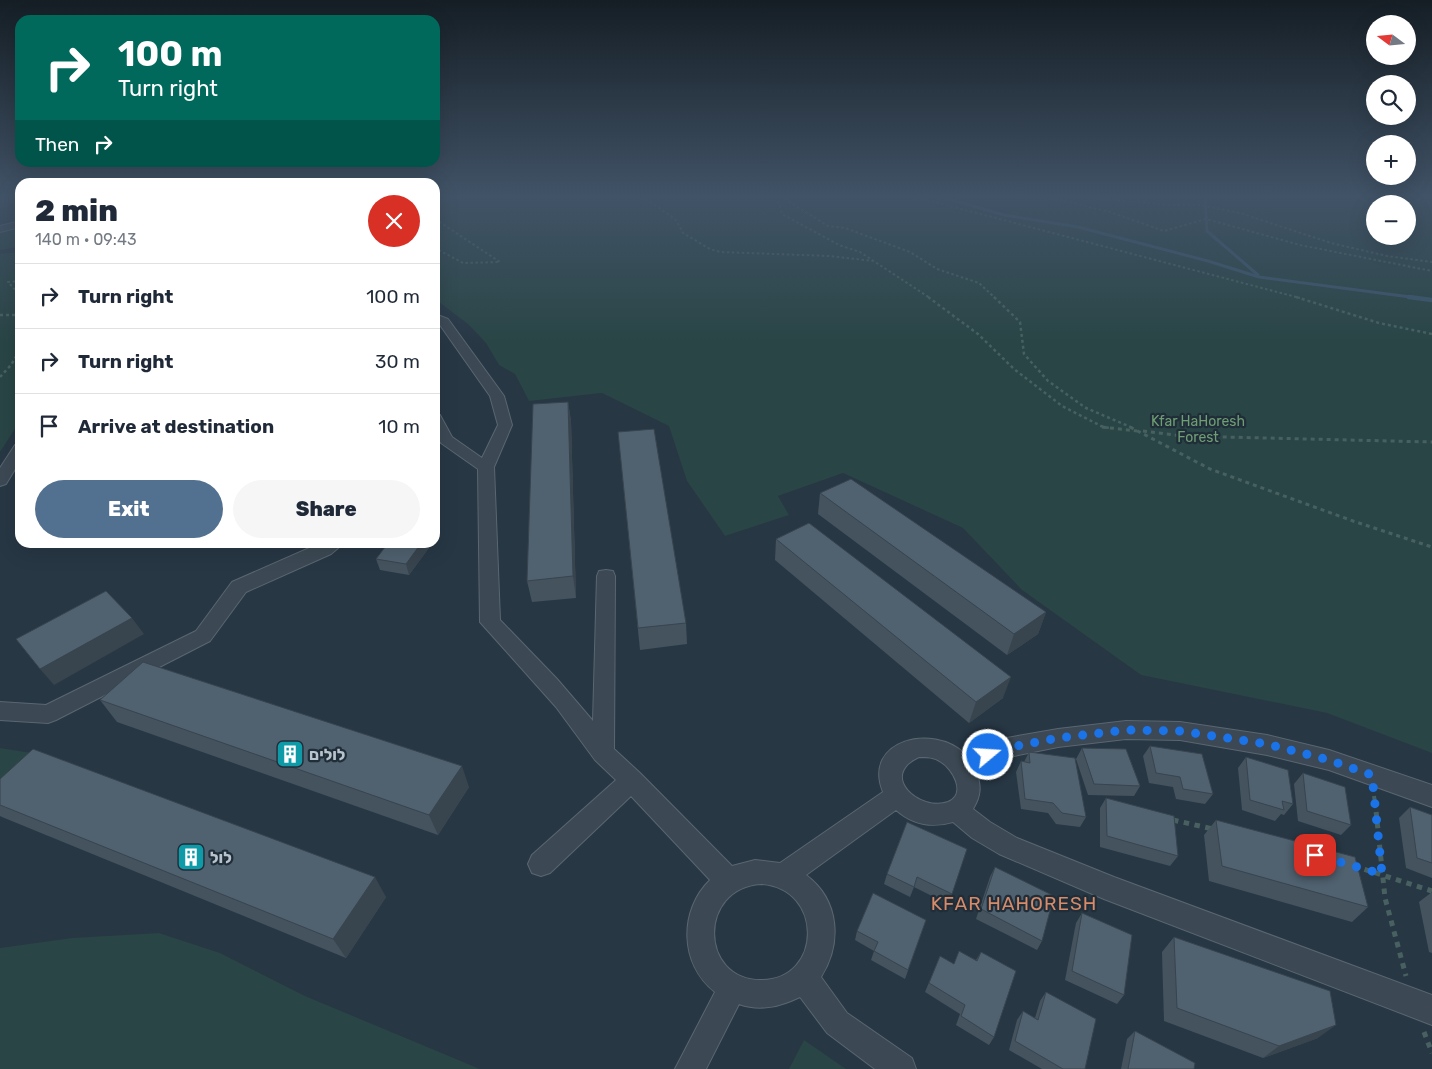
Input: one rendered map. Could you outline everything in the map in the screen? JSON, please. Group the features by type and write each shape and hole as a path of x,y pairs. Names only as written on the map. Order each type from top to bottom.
{"street":[{"path":"440,320 444,322 497,396 505,425 486,467 490,622 557,691 582,722 603,753 632,780 728,880"},
{"path":"440,432 458,450 486,467"},
{"path":"0,481 15,456"},
{"path":"0,711 48,714 203,636 240,587 328,548"},
{"path":"603,753 606,576"},
{"path":"961,766 1001,749 1058,738 1126,730 1180,731 1267,744 1329,760 1432,796"},
{"path":"917,747 929,747 941,750 961,766 969,786 968,795 964,804 946,815 932,816 913,809 897,796 891,786 889,774 891,764 897,756 906,750 917,747"},
{"path":"541,864 632,780"},
{"path":"783,876 897,796"},
{"path":"957,810 981,830 1008,846 1104,886 1423,1007"},
{"path":"764,871 783,876 800,886 813,902 821,921 822,942 817,962 804,979 789,990 770,995 751,994 733,987 716,972 705,954 701,932 704,911 713,893 728,880 745,873 764,871"},
{"path":"804,979 837,1023 901,1069"},
{"path":"690,1069 733,987"}],"path":[{"path":"440,251 463,263 500,262 476,246"},
{"path":"705,246 720,252 830,256 873,261"},
{"path":"842,246 860,252 936,302 978,334 1014,369 1062,406 1103,427 1183,436 1432,442"},
{"path":"894,246 937,269 979,283 1020,322 1024,354 1048,381 1086,408 1141,431 1210,468 1352,521 1432,547"},
{"path":"1104,246 1271,288 1379,323 1432,334"},
{"path":"1305,246 1432,270"},
{"path":"1343,246 1387,256 1432,262"},
{"path":"15,281 8,282 15,290"},
{"path":"0,315 15,316"},
{"path":"0,377 15,358"},
{"path":"1372,775 1385,898 1423,1007 1432,1053"},
{"path":"1172,820 1218,831"},
{"path":"1346,864 1432,891"}],"green space":[{"path":"0,246 15,246 15,248 0,250"},
{"name":"Kfar HaHoresh Forest","path":"440,246 1432,246 1432,753 1327,713 1141,675 1022,590 963,528 843,473 778,496 789,515 725,536 687,481 669,426 602,393 529,401 515,374 499,365 486,343 468,324 440,303"},
{"path":"15,252 15,429 0,452 0,254"},
{"path":"0,748 51,756 0,793"},
{"path":"159,933 220,953 305,996 480,1069 0,1069 0,948 72,938"},
{"path":"804,1040 846,1069 789,1069"}],"building":[{"path":"568,402 573,576 527,581 533,404"},
{"path":"654,429 686,623 638,628 618,432"},
{"path":"851,479 1046,612 1014,634 820,493"},
{"path":"809,523 1011,677 976,702 776,539"},
{"path":"384,548 418,548 406,564 376,559"},
{"path":"106,591 132,618 40,669 16,639"},
{"name":"לולים","path":"143,662 462,766 429,815 100,700"},
{"path":"1150,746 1202,754 1213,794 1183,789 1180,777 1156,773"},
{"path":"1082,748 1126,749 1140,786 1094,784"},
{"name":"לול","path":"33,749 375,877 333,939 0,805 0,779"},
{"path":"1029,752 1075,758 1086,817 1062,813 1053,803 1025,799 1021,761 1030,763"},
{"path":"1246,757 1288,770 1293,804 1282,801 1284,810 1250,800"},
{"path":"1303,773 1345,787 1351,825 1307,811"},
{"path":"1106,798 1174,816 1178,856 1107,836"},
{"path":"1410,807 1432,815 1432,863 1417,858"},
{"path":"1216,820 1355,857 1368,907 1222,866"},
{"path":"907,822 967,849 952,894 917,877 914,887 887,874"},
{"path":"995,867 1054,896 1042,941 981,909"},
{"path":"873,893 926,920 908,970 874,951 878,942 857,931"},
{"path":"1082,913 1132,935 1124,995 1072,971"},
{"path":"1174,937 1330,991 1336,1025 1279,1046 1177,1008"},
{"path":"959,951 977,961 981,952 1016,971 994,1037 961,1016 965,1005 929,983 940,956 954,964"},
{"path":"1046,992 1096,1019 1085,1069 1063,1069 1015,1041 1023,1011 1038,1020"},
{"path":"1135,1031 1195,1063 1194,1069 1128,1069"}],"waterway":[{"path":"1150,246 1259,277 1418,298"},
{"path":"1224,246 1258,275"},
{"path":"1409,297 1432,300"}],"place":[{"name":"לולים","path":"290,754"},
{"name":"לול","path":"191,857"}],"district":[{"name":"KFAR HAHORESH","path":"1014,903"}],"route":[{"path":"988,755 1001,749 1058,738 1126,730 1180,731 1267,744 1329,760 1372,775 1382,874 1315,855"}]}
